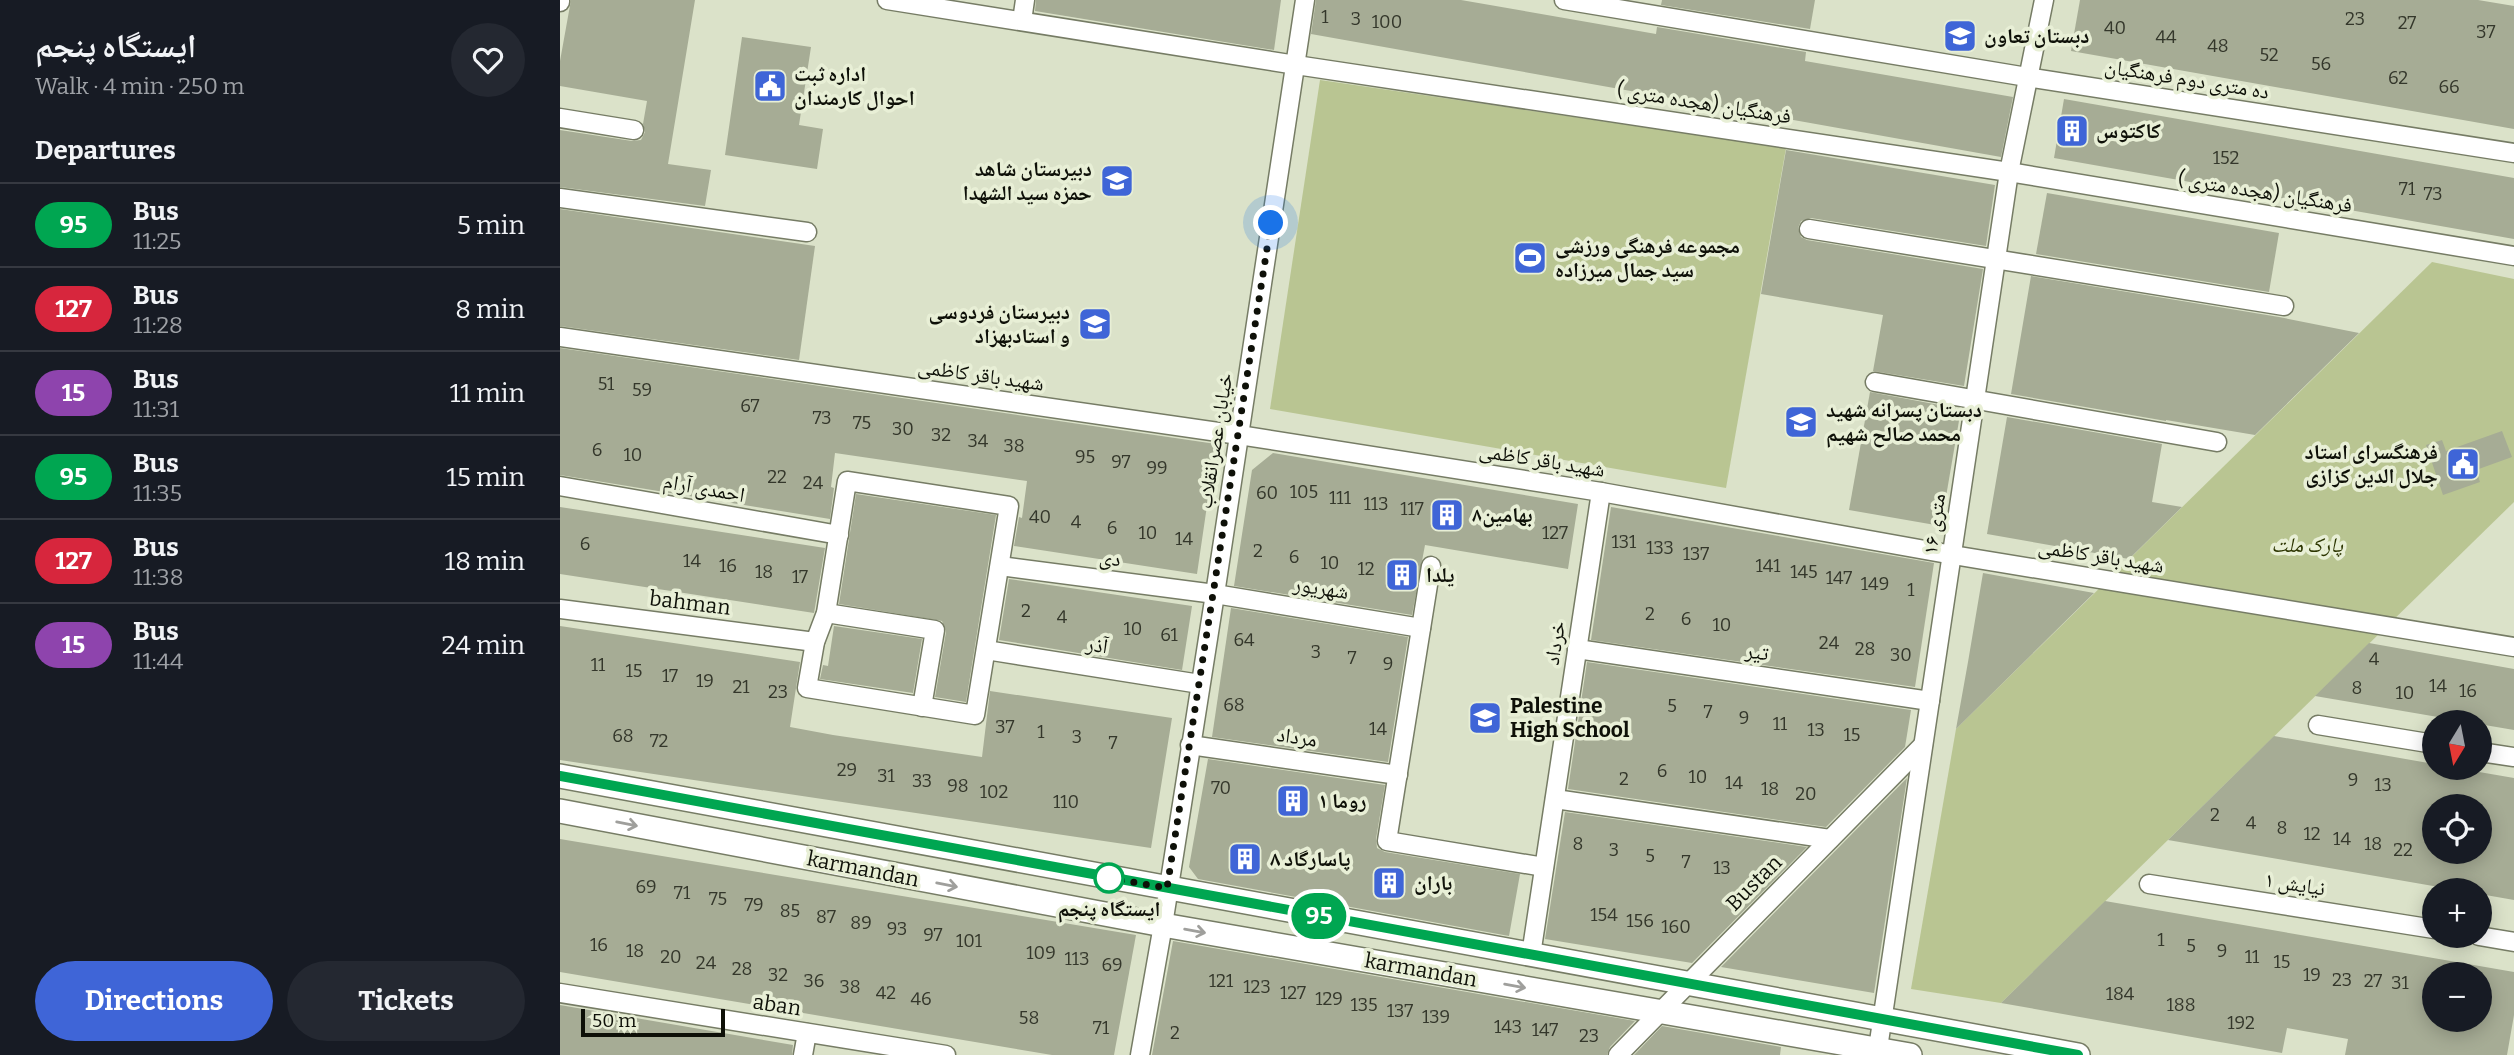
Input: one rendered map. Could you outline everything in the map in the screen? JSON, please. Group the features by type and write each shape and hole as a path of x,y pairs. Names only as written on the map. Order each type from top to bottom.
{"main road":[{"path":"560,776 2078,1055"},
{"name":"karmandan","path":"560,811 1163,925 1660,1011 1877,1052 1910,1055"}],"street":[{"name":"فرهنگیان (هجده متری )","path":"887,0 1296,65 2009,172 2514,256"},
{"path":"1022,21 1025,0"},
{"name":"خیابان عصرانقلاب","path":"1140,1055 1163,925 1305,0"},
{"name":"ده متری دوم فرهنگیان","path":"1564,0 2028,77 2514,153"},
{"name":"۱۶ متری","path":"1877,1052 2009,172 2043,0"},
{"path":"560,118 634,130"},
{"path":"560,198 807,232"},
{"path":"1809,229 2284,306"},
{"name":"شهید باقر کاظمی","path":"560,337 1239,435 1601,492 1953,555 2514,647"},
{"path":"1875,382 2217,442"},
{"path":"848,481 1010,506 1000,566 975,715 807,688 815,642 826,613 848,481"},
{"name":"احمدی آرام","path":"560,486 839,535"},
{"name":"خرداد","path":"1531,955 1601,492"},
{"name":"دی","path":"1000,566 1214,594"},
{"path":"1431,566 1387,841 1544,867"},
{"name":"شهریور","path":"1214,594 1421,628"},
{"name":"bahman","path":"560,609 815,642"},
{"path":"826,613 935,630 922,707"},
{"name":"تیر","path":"1577,649 1930,701"},
{"name":"آذر","path":"986,650 1200,684"},
{"path":"2318,725 2422,742"},
{"name":"مرداد","path":"1190,744 1398,775"},
{"name":"Bustan","path":"1618,1055 1923,745"},
{"path":"2492,754 2514,757"},
{"path":"1555,799 1830,839"},
{"name":"نیایش ۱","path":"2149,884 2422,927"},
{"path":"2492,938 2514,942"},
{"name":"aban","path":"560,993 946,1055"},
{"path":"803,1055 807,1033"}],"green space":[{"name":"مجموعه فرهنگی ورزشی سید جمال میرزاده","path":"1320,80 1786,148 1726,488 1270,409"},
{"name":"پارک ملت","path":"2432,262 2514,279 2514,502 2001,1003 1911,989 1956,729"}],"building":[{"path":"571,0 695,0 668,164 711,170 705,206 560,187 560,130 641,140 645,132 643,124 647,101 560,86 560,61"},
{"path":"1036,0 1281,0 1274,50 1035,11"},
{"path":"1316,0 1461,0 1656,34 1657,27 1806,52 1805,61 2013,97 2001,157 1311,34"},
{"path":"1662,0 1815,0 1810,29 1661,5"},
{"path":"2080,0 2478,0 2514,6 2514,129 2071,51"},
{"name":"اداره ثبت احوال کارمندان","path":"742,37 811,47 799,125 823,129 817,169 725,155"},
{"path":"2064,99 2514,178 2514,239 2054,158"},
{"path":"1786,150 1995,185 1986,246 1811,218 1801,221 1798,228 1801,237 1807,240 1983,269 1964,386 1873,371 1883,315 1761,294"},
{"path":"2047,193 2279,233 2269,292 2036,254"},
{"path":"560,209 815,246 799,360 560,326"},
{"path":"2031,276 2359,333 2255,435 2166,421 2011,394"},
{"path":"560,348 1216,444 1197,574 1014,546 1019,517 1022,518 1027,481 835,453 830,519 560,475"},
{"path":"1870,392 1961,409 1941,526 1849,510"},
{"path":"2007,417 2162,444 2152,502 2182,507 2129,559 1987,534"},
{"name":"فرهنگسرای استاد جلال الدین کزازی","path":"2502,431 2512,457 2476,470 2480,482 2443,495 2426,445 2442,440 2446,451"},
{"path":"1273,453 1578,504 1568,569 1425,545 1412,615 1234,586 1252,470"},
{"path":"856,494 996,515 966,702 935,697 946,632 942,621 839,604"},
{"path":"560,507 825,548 814,613 560,574"},
{"path":"1611,507 1934,563 1915,687 1591,640"},
{"path":"1983,573 2094,593 1956,729 1968,662"},
{"path":"1009,579 1192,606 1182,670 999,640"},
{"path":"1231,608 1408,637 1388,762 1212,737"},
{"path":"560,626 800,662 790,727 833,735 982,757 990,691 1172,718 1151,848 560,760"},
{"path":"834,626 922,639 913,693 820,679 823,665 828,666"},
{"path":"2369,643 2514,669 2514,730 2492,726 2492,710 2422,710 2422,714 2315,696"},
{"path":"1587,662 1911,710 1905,747 1826,827 1568,789"},
{"path":"2274,736 2422,762 2422,780 2492,780 2492,774 2514,778 2514,900 2492,896 2492,878 2422,878 2422,884 2168,840"},
{"path":"1208,759 1385,785 1376,839 1377,848 1385,852 1520,874 1509,936 1198,879 1189,867"},
{"path":"1907,778 1874,993 1721,967"},
{"path":"1565,812 1807,847 1692,963 1545,939"},
{"path":"560,839 1136,935 1114,1055 1052,1055 560,972"},
{"path":"2105,901 2456,962 2422,962 2422,1032 2492,1032 2492,968 2514,972 2514,1015 2507,1055 2345,1055 2348,1039 2287,1028 2282,1053 2001,1003"},
{"path":"1173,941 1635,1021 1610,1047 1607,1055 1152,1055"},
{"path":"560,1005 793,1045 792,1055 560,1055"},
{"path":"1662,1026 1781,1047 1780,1055 1634,1055"}],"bus line":[{"name":"95","path":"560,776 2078,1055"}],"place":[{"name":"دبستان تعاون","path":"1960,36"},
{"name":"اداره ثبت احوال کارمندان","path":"770,86"},
{"name":"کاکتوس","path":"2072,131"},
{"name":"دبیرستان شاهد حمزه سید الشهدا","path":"1117,181"},
{"name":"مجموعه فرهنگی ورزشی سید جمال میرزاده","path":"1530,258"},
{"name":"دبیرستان فردوسی و استادبهزاد","path":"1095,324"},
{"name":"دبستان پسرانه شهید محمد صالح شهیم","path":"1801,422"},
{"name":"فرهنگسرای استاد جلال الدین کزازی","path":"2463,464"},
{"name":"بهامین۸","path":"1447,515"},
{"name":"یلدا","path":"1402,575"},
{"name":"Palestine High School","path":"1485,718"},
{"name":"روما ۱","path":"1293,801"},
{"name":"پاسارگاد ۸","path":"1245,859"},
{"name":"ایستگاه پنجم","path":"1109,878"},
{"name":"باران","path":"1389,883"}],"route":[{"path":"1109,878 1167,888 1271,223"}]}
